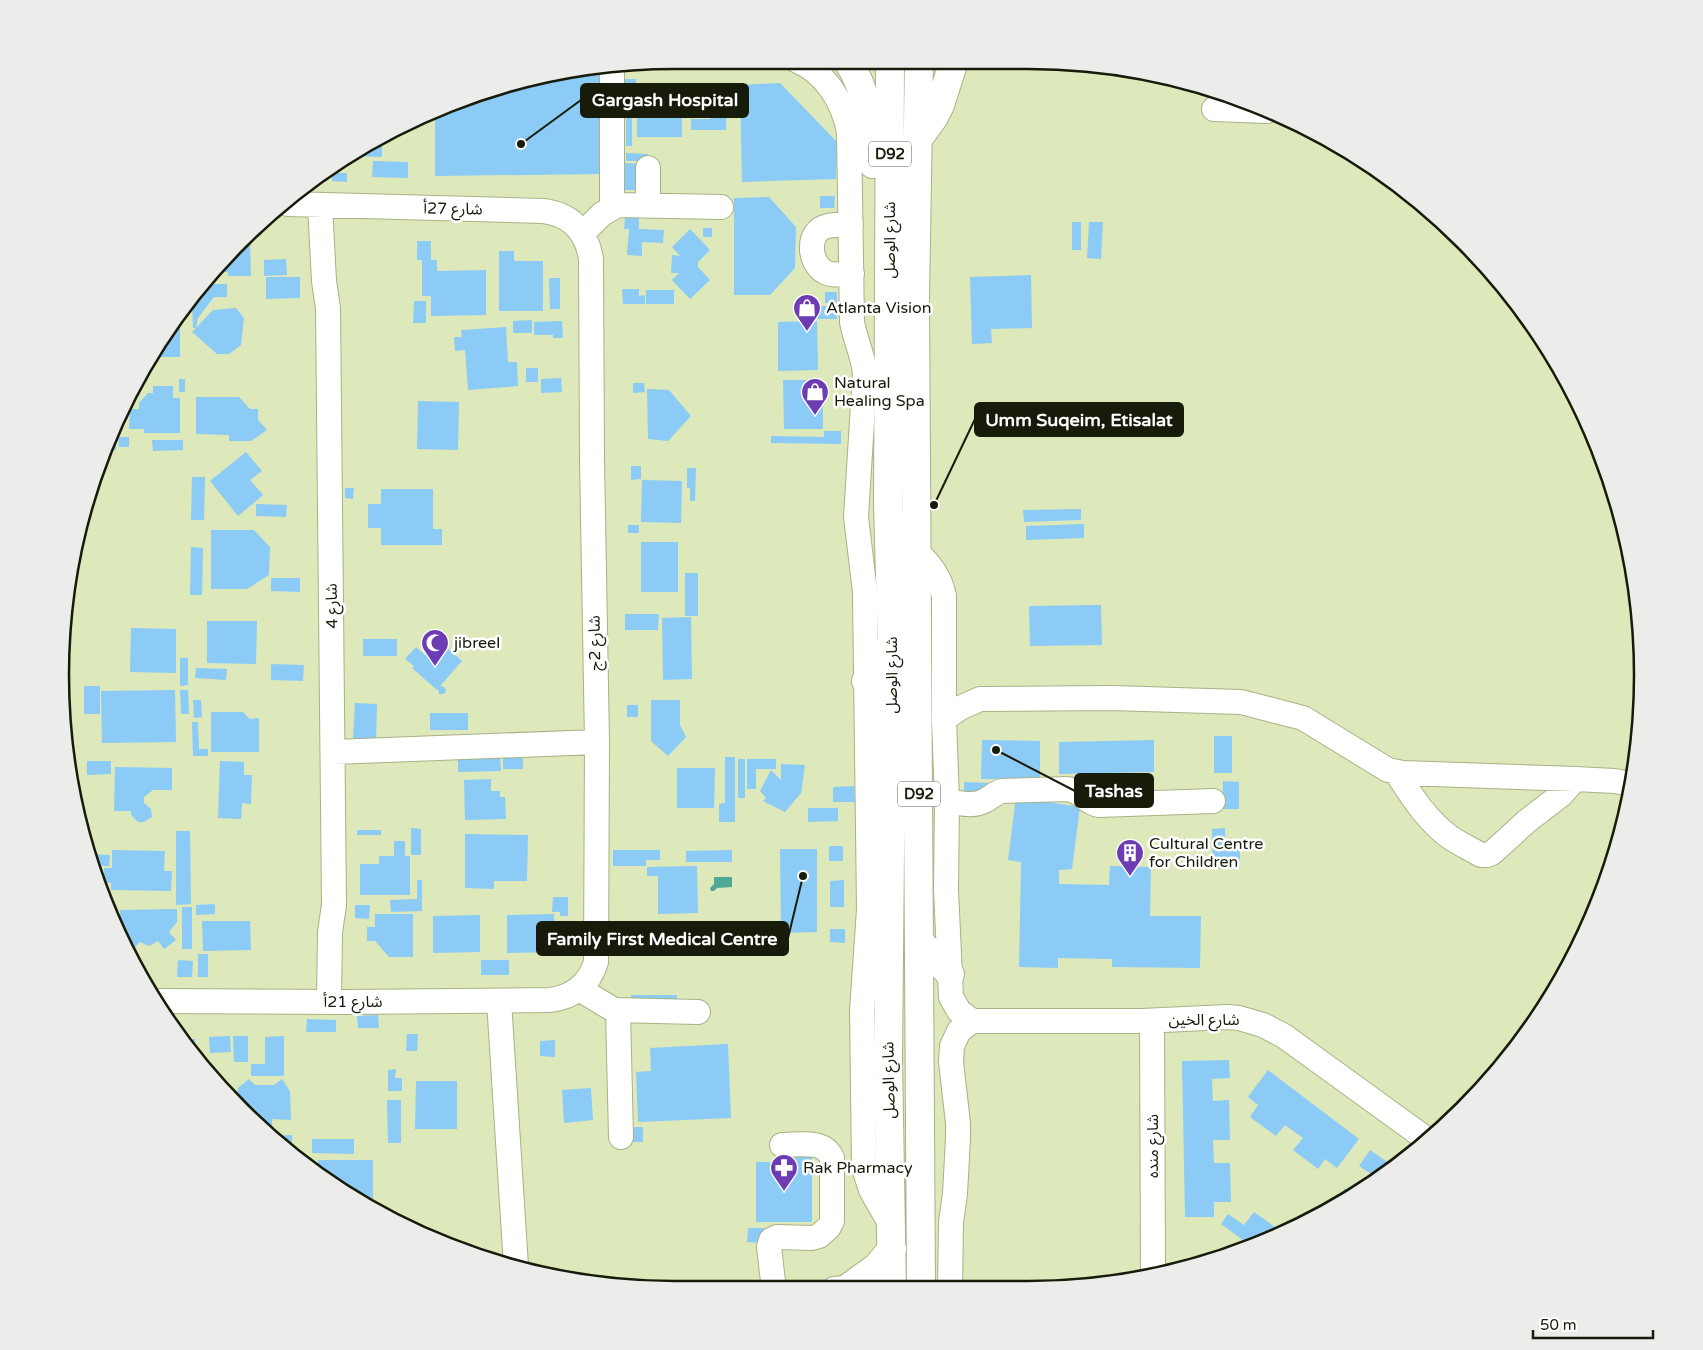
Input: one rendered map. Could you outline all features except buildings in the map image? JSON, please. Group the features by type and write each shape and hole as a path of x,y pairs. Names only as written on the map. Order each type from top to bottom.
{"main road":[{"path":"853,69 858,78 869,114 875,188 890,247"},
{"name":"شارع الوصل","path":"890,69 888,505 892,644 888,1049 892,1237 896,1281"},
{"name":"شارع الوصل","path":"919,69 915,299 920,1281"},
{"path":"918,139 934,118 951,69"},
{"path":"866,681 892,644"},
{"path":"919,941 950,974"},
{"path":"856,1281 868,1275 892,1237"}],"street":[{"path":"810,69 824,80 837,97 846,118 850,140 852,322 866,373 856,517 865,584 869,909 862,1011 864,1168 871,1190 892,1237"},
{"path":"612,72 612,207"},
{"path":"1214,109 1247,110"},
{"path":"648,168 648,206"},
{"name":"شارع 27أ","path":"293,204 543,211 561,215 577,226 587,241 591,259"},
{"name":"شارع 4","path":"327,205 333,281 328,308 334,752 334,905 330,932 336,1002"},
{"path":"582,233 602,214 618,205 721,207"},
{"path":"851,225 826,226 816,234 811,247 813,260 828,274 852,274"},
{"name":"شارع 2ج","path":"580,989 592,972 597,952 597,742 591,259"},
{"path":"917,552 928,563 942,585 944,596 946,890 951,996 954,1004 972,1021 959,1031 952,1046 951,1062 958,1138 955,1194 951,1222 950,1281"},
{"path":"945,673 961,689 980,699"},
{"path":"944,719 960,708 980,699 1112,698 1241,702 1303,718 1388,770 1396,772 1575,779 1625,783"},
{"path":"334,752 597,742"},
{"path":"1396,772 1417,804 1447,834 1481,855 1492,853 1527,820 1561,795 1575,779"},
{"path":"946,802 979,803 994,793 1002,791 1067,789 1076,791 1091,803 1099,805 1213,801"},
{"path":"580,989 608,1008 618,1011 698,1012"},
{"name":"شارع 21أ","path":"164,1001 550,1000 566,997 580,989"},
{"path":"499,1001 516,1260"},
{"path":"618,1011 621,1137"},
{"name":"شارع الخين","path":"972,1021 1152,1021 1239,1018 1263,1025 1284,1036 1422,1136"},
{"name":"شارع منده","path":"1152,1021 1153,1268"},
{"path":"773,1281 769,1247 771,1240 777,1237 812,1238 819,1236 826,1232 832,1221 832,1158 830,1152 816,1144 782,1145"}],"water":[{"path":"714,877 732,877 732,887 717,888 711,891 710,888 714,884"}],"place":[{"name":"Gargash Hospital","path":"521,144"},
{"name":"Atlanta Vision","path":"807,332"},
{"name":"Natural Healing Spa","path":"815,416"},
{"name":"Umm Suqeim, Etisalat","path":"934,505"},
{"name":"jibreel","path":"435,667"},
{"name":"Tashas","path":"996,750"},
{"name":"Family First Medical Centre","path":"803,876"},
{"name":"Cultural Centre for Children","path":"1130,877"},
{"name":"Rak Pharmacy","path":"784,1192"}]}
